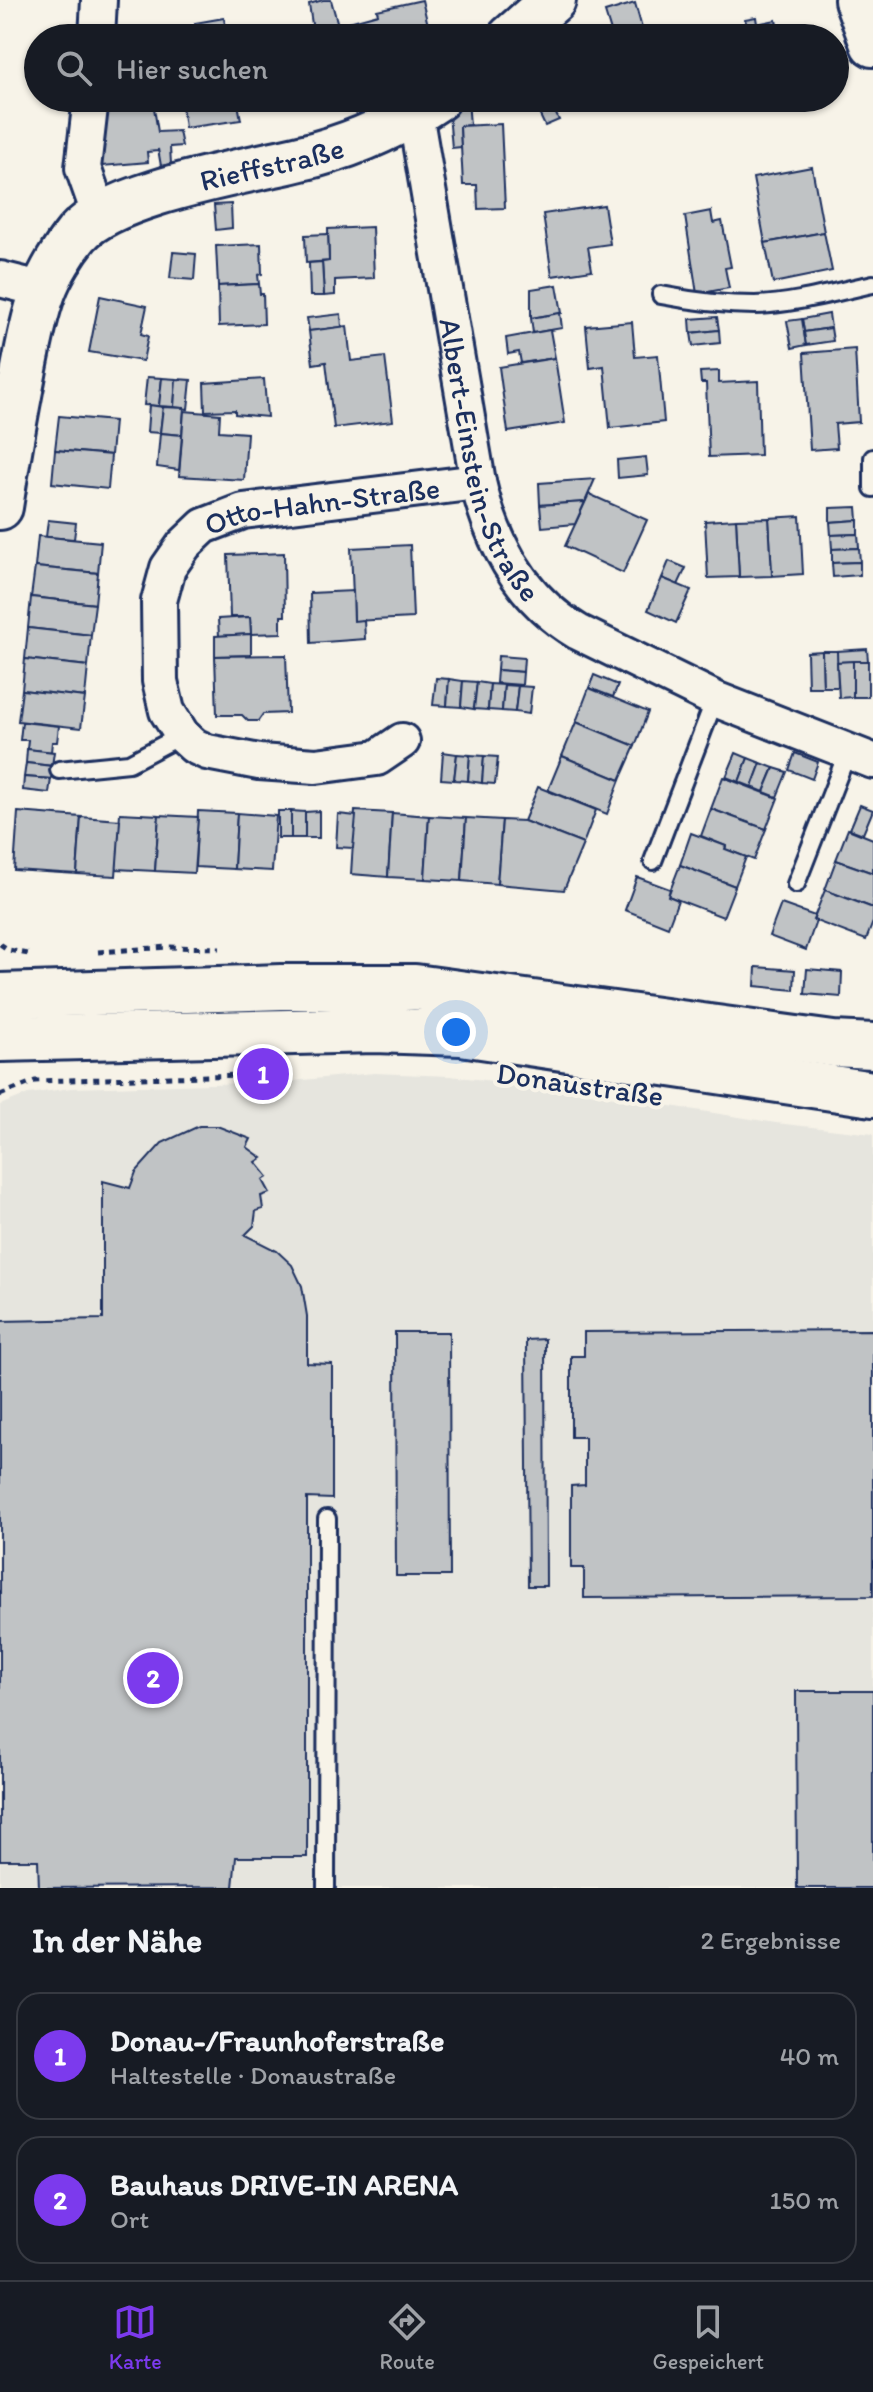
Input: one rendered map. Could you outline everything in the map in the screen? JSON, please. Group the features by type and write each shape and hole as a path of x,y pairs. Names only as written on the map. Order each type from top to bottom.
{"street":[{"path":"98,24 99,0"},
{"path":"526,24 553,0"},
{"path":"857,0 873,44"},
{"path":"0,507 11,432 34,322 44,290 78,233 100,216 83,168 89,112"},
{"name":"Rieffstraße","path":"100,216 172,188 320,153 371,136 416,112"},
{"name":"Albert-Einstein-Straße","path":"428,112 478,482 486,518 502,554 539,603 557,620 715,699 860,756"},
{"path":"0,279 44,290"},
{"name":"Otto-Hahn-Straße","path":"182,735 167,711 160,681 159,601 168,568 184,545 204,526 243,511 478,482"},
{"path":"182,735 207,752 259,762 316,766 377,758 402,741"},
{"path":"0,996 281,987 415,987 833,1044 873,1046"},
{"name":"Donaustraße","path":"0,1039 375,1030 461,1033 873,1094"}],"lane":[{"path":"661,295 695,302 757,305 873,284"},
{"path":"873,458 873,488"},
{"path":"653,861 715,699"},
{"path":"59,770 129,763 182,735"},
{"name":"Albert-Einstein-Straße","path":"796,884 860,756"},
{"path":"326,1888 327,1519"}],"path":[{"path":"0,1095 35,1081 278,1074"}],"shaded area":[{"path":"374,1073 450,1076 571,1090 776,1123 873,1134 873,1888 0,1888 0,1105 28,1094 71,1088 283,1082"}],"building":[{"path":"331,0 338,24 312,24 309,4"},
{"path":"422,0 428,24 342,24 378,14 377,10"},
{"path":"635,3 641,24 609,24 605,12"},
{"path":"756,17 757,24 746,24 745,19"},
{"path":"224,18 225,24 195,24"},
{"path":"98,112 155,112 158,132 179,131 182,146 170,147 171,164 161,166 158,149 147,152 148,162 102,166"},
{"path":"183,112 240,112 241,120 185,128"},
{"path":"469,112 470,125 460,126 461,147 452,148 449,114"},
{"path":"538,112 555,112 559,120 545,126"},
{"path":"501,124 505,208 478,209 477,185 463,185 460,126"},
{"path":"812,167 824,232 765,243 753,178"},
{"path":"231,204 232,228 216,230 214,205"},
{"path":"604,205 610,244 588,247 592,270 552,276 543,214"},
{"path":"711,211 713,223 722,221 731,267 725,268 729,288 697,294 685,216"},
{"path":"372,227 374,278 335,280 335,295 324,296 322,262 329,261 328,229"},
{"path":"824,232 832,271 773,283 765,243"},
{"path":"328,234 329,261 306,263 305,235"},
{"path":"261,244 262,274 258,275 259,284 218,286 216,246"},
{"path":"173,252 196,254 194,280 170,278"},
{"path":"322,262 324,296 310,296 309,263"},
{"path":"259,284 260,294 263,294 264,324 219,326 218,286"},
{"path":"557,285 562,313 531,318 531,289"},
{"path":"100,296 147,306 141,334 148,336 143,361 89,352"},
{"path":"560,313 562,328 533,333 531,318"},
{"path":"341,314 342,327 309,331 307,318"},
{"path":"829,314 831,328 804,332 802,319"},
{"path":"717,317 719,330 691,333 690,319"},
{"path":"802,319 806,345 792,348 787,321"},
{"path":"632,322 635,357 658,355 664,422 610,428 604,366 590,368 586,326"},
{"path":"347,326 351,361 385,357 393,421 334,428 326,362 313,364 309,331"},
{"path":"831,328 833,341 806,345 804,332"},
{"path":"550,330 555,358 521,363 519,352 508,354 506,338"},
{"path":"719,330 720,343 693,346 691,333"},
{"path":"855,349 859,422 835,424 837,448 810,450 804,353"},
{"path":"555,358 565,423 508,432 499,367"},
{"path":"719,371 719,383 758,381 760,455 709,457 706,383 701,383 700,372"},
{"path":"147,377 162,378 159,406 144,405"},
{"path":"162,378 176,379 174,407 159,406"},
{"path":"176,379 191,380 188,409 174,407"},
{"path":"264,379 267,417 235,414 235,410 205,411 204,383"},
{"path":"149,405 163,407 160,433 147,432"},
{"path":"163,407 184,408 182,435 160,433"},
{"path":"184,411 220,414 219,431 247,433 244,480 179,476"},
{"path":"59,416 114,421 111,455 55,450"},
{"path":"160,433 182,435 179,470 157,467"},
{"path":"55,450 111,455 108,489 52,483"},
{"path":"646,457 648,475 618,478 617,460"},
{"path":"595,479 585,502 540,505 539,483"},
{"path":"589,494 647,520 623,573 565,546"},
{"path":"585,502 575,524 542,527 540,505"},
{"path":"857,507 858,520 830,522 830,508"},
{"path":"800,516 803,574 772,576 769,518"},
{"path":"769,518 772,576 739,577 736,519"},
{"path":"736,519 739,577 708,578 705,521"},
{"path":"48,520 76,523 74,539 46,537"},
{"path":"858,520 858,534 831,535 830,522"},
{"path":"858,534 859,548 832,549 831,535"},
{"path":"38,536 101,542 98,573 35,567"},
{"path":"410,545 413,618 354,621 351,548"},
{"path":"859,548 860,562 832,563 832,549"},
{"path":"284,553 285,616 281,616 281,633 251,634 250,617 230,617 228,555"},
{"path":"669,561 686,568 678,585 662,578"},
{"path":"860,562 860,575 833,577 832,563"},
{"path":"35,567 98,573 95,604 31,597"},
{"path":"662,578 691,590 676,623 648,610"},
{"path":"353,591 354,621 364,620 365,639 311,643 310,593"},
{"path":"31,597 95,604 91,635 28,628"},
{"path":"250,617 251,634 219,636 218,619"},
{"path":"28,628 91,635 88,666 25,659"},
{"path":"251,634 251,655 215,656 215,636"},
{"path":"867,649 868,661 837,662 837,651"},
{"path":"822,651 823,687 808,687 807,652"},
{"path":"822,651 837,651 838,687 823,687"},
{"path":"286,655 288,713 263,714 258,721 248,721 242,715 217,715 215,656"},
{"path":"498,656 524,658 523,672 497,670"},
{"path":"25,659 88,666 85,697 22,690"},
{"path":"853,661 853,697 839,698 837,662"},
{"path":"853,661 868,661 868,697 853,697"},
{"path":"497,670 523,672 522,685 496,683"},
{"path":"594,675 618,685 613,697 589,688"},
{"path":"436,678 449,679 447,706 433,705"},
{"path":"449,679 463,681 461,707 447,706"},
{"path":"463,681 477,682 474,709 461,707"},
{"path":"477,682 490,684 488,710 474,709"},
{"path":"490,684 504,685 502,711 488,710"},
{"path":"504,685 518,686 515,712 502,711"},
{"path":"518,686 532,687 529,714 515,712"},
{"path":"589,688 648,712 635,746 576,722"},
{"path":"22,690 85,697 81,728 18,721"},
{"path":"22,722 59,726 57,742 52,742 51,752 27,749 28,740 20,740"},
{"path":"576,722 635,746 620,780 562,756"},
{"path":"27,749 54,752 52,766 26,763"},
{"path":"443,752 457,754 454,780 441,779"},
{"path":"736,753 748,758 739,782 726,777"},
{"path":"795,753 818,762 812,779 789,770"},
{"path":"457,754 470,755 468,781 454,780"},
{"path":"470,755 484,756 482,783 468,781"},
{"path":"484,756 498,757 495,784 482,783"},
{"path":"562,756 620,780 607,814 548,790"},
{"path":"748,758 761,763 752,787 739,782"},
{"path":"26,763 52,766 51,779 24,777"},
{"path":"761,763 774,768 764,792 752,787"},
{"path":"774,768 787,772 777,797 764,792"},
{"path":"24,777 51,779 49,793 23,790"},
{"path":"723,777 778,798 766,829 711,809"},
{"path":"538,787 596,810 583,844 524,821"},
{"path":"860,805 873,810 863,834 850,829"},
{"path":"711,809 766,829 754,860 701,836"},
{"path":"198,811 237,813 234,869 195,867"},
{"path":"278,811 291,811 291,838 278,838"},
{"path":"291,811 305,812 305,838 291,838"},
{"path":"319,811 319,838 305,838 305,812"},
{"path":"355,811 392,813 388,877 351,874"},
{"path":"18,812 81,817 77,874 14,870"},
{"path":"120,813 159,815 155,871 116,869"},
{"path":"237,813 276,816 272,871 234,869"},
{"path":"392,813 429,816 425,879 388,877"},
{"path":"338,814 356,816 353,848 336,847"},
{"path":"159,815 198,817 194,873 155,871"},
{"path":"429,816 466,818 462,881 425,879"},
{"path":"81,817 120,820 116,876 77,874"},
{"path":"466,818 502,820 497,884 462,881"},
{"path":"502,820 524,821 583,844 564,890 497,884"},
{"path":"848,829 873,839 873,873 836,860"},
{"path":"691,833 746,857 735,886 680,865"},
{"path":"836,860 873,873 873,908 825,890"},
{"path":"680,865 735,886 723,917 668,896"},
{"path":"637,877 670,889 668,896 678,900 668,927 625,910"},
{"path":"825,890 873,908 873,922 866,940 813,920"},
{"path":"781,904 815,916 806,950 769,936"},
{"path":"756,967 795,970 794,990 755,986"},
{"path":"807,969 842,972 841,997 805,994"},
{"path":"199,1126 217,1126 251,1139 247,1147 262,1158 256,1162 268,1177 263,1180 270,1193 261,1196 263,1209 256,1211 254,1226 245,1235 277,1251 292,1265 302,1286 307,1316 307,1363 332,1364 332,1499 307,1498 307,1857 236,1857 233,1887 39,1888 38,1860 0,1860 0,1321 103,1319 103,1181 130,1188 136,1172 162,1143"},
{"path":"873,1330 873,1596 584,1598 584,1568 571,1568 571,1486 585,1485 585,1437 571,1437 571,1356 584,1356 584,1332"},
{"path":"395,1332 449,1332 450,1576 396,1576"},
{"path":"545,1339 546,1586 528,1586 526,1340"},
{"path":"796,1691 873,1691 873,1888 797,1888"}],"place":[{"name":"Donau-/Fraunhoferstraße","path":"263,1074"},
{"name":"Bauhaus DRIVE-IN ARENA","path":"153,1678"}]}
